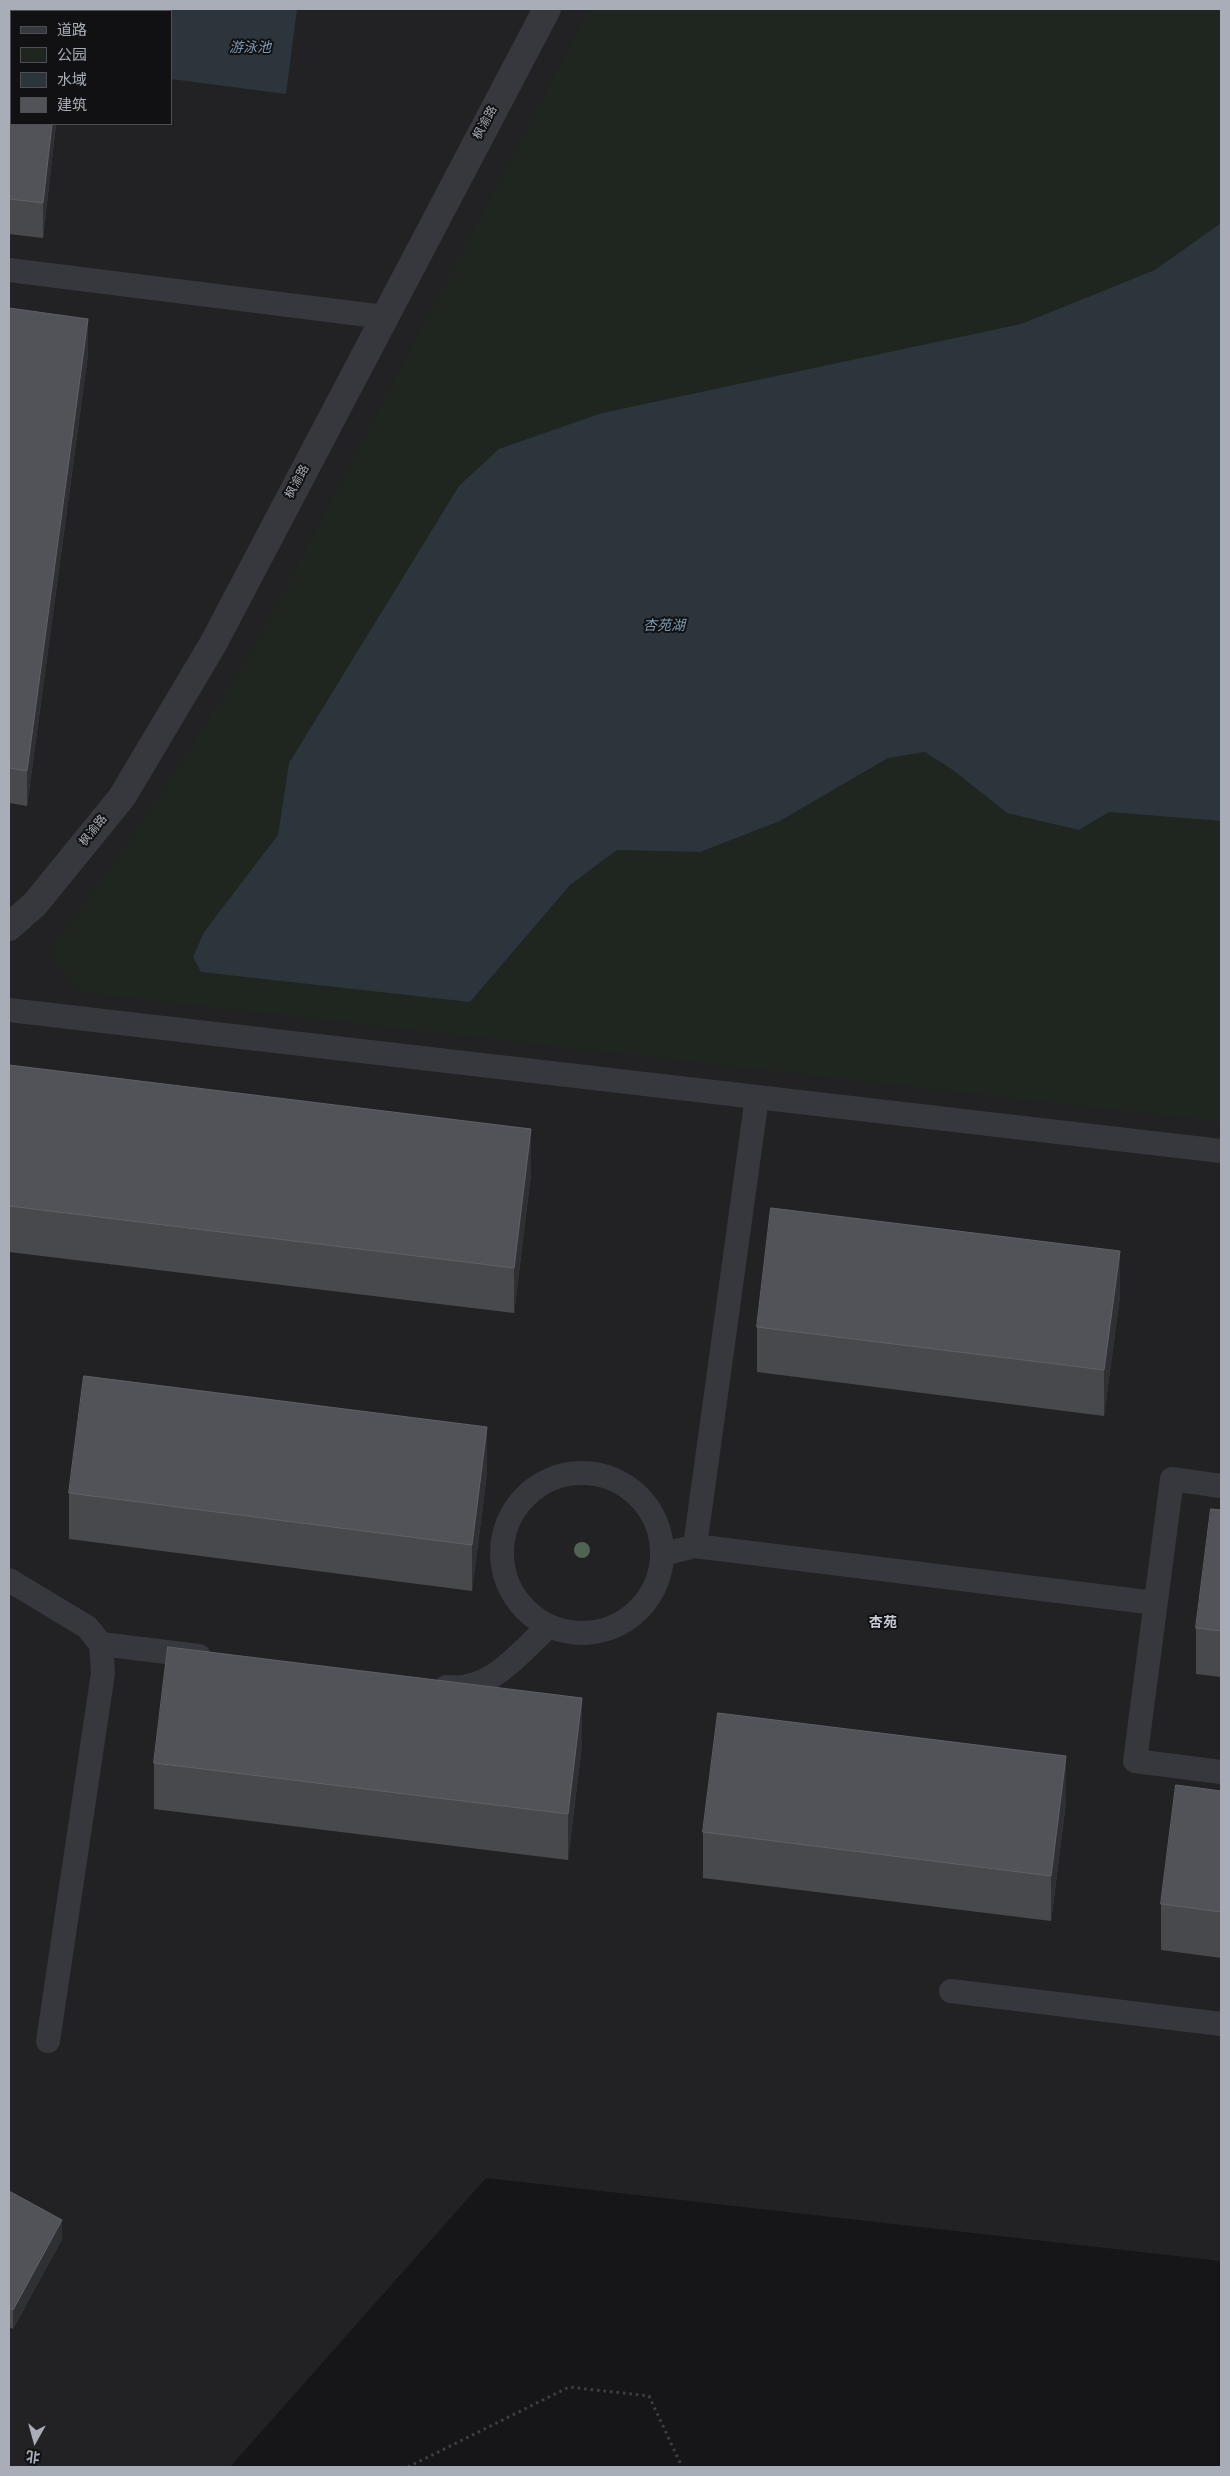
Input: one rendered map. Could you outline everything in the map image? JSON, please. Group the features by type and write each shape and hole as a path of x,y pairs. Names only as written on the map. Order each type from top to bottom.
{"street":[{"name":"枫渝路","path":"9,927 34,904 122,797 213,644 547,9"}],"lane":[{"path":"9,270 384,317"},
{"path":"9,1010 1221,1150"},
{"path":"695,1546 757,1097"},
{"path":"576,1473 602,1475 627,1486 646,1504 659,1527 664,1554 658,1580 646,1603 626,1620 601,1631 574,1632 549,1626 526,1611 510,1590 503,1565 503,1539 512,1514 528,1493 550,1479 576,1473"},
{"path":"1221,1486 1172,1479 1135,1761 1221,1772"},
{"path":"664,1554 695,1546 1156,1603"},
{"path":"9,1580 87,1627 101,1644 103,1673 48,2041"},
{"path":"424,1684 463,1689 481,1684 494,1676 549,1626"},
{"path":"101,1644 218,1658"},
{"path":"951,1991 1221,2024"}],"path":[{"path":"408,2467 569,2387 649,2396 682,2467"}],"shaded area":[{"path":"9,9 1221,9 1221,2261 486,2178 230,2467 9,2467"}],"green space":[{"path":"590,9 1221,9 1221,223 1155,270 1021,324 602,413 459,486 289,762 278,835 204,932 470,1002 570,885 617,850 700,852 780,821 888,758 926,752 953,770 1079,830 1109,812 1221,821 1221,1122 80,992 50,953 153,806 252,652"}],"water":[{"name":"游泳池","path":"9,9 297,9 286,94 172,79 172,10 10,10 9,58"},
{"name":"杏苑湖","path":"1221,223 1221,821 1109,812 1079,830 1007,813 953,770 925,752 888,758 780,821 700,852 617,850 570,885 470,1002 201,972 193,957 204,932 278,835 289,763 459,486 499,449 602,413 1021,324 1155,270"}],"building":[{"path":"10,79 10,125 52,125 43,203 9,199"},
{"path":"9,308 88,319 27,771 9,768"},
{"path":"9,1065 531,1129 514,1268 9,1206"},
{"path":"771,1208 1120,1251 1104,1370 757,1327"},
{"path":"84,1376 487,1427 472,1545 69,1493"},
{"path":"1211,1509 1221,1510 1221,1631 1196,1628"},
{"path":"168,1647 582,1698 568,1814 154,1763"},
{"path":"718,1713 1066,1756 1051,1876 703,1832"},
{"path":"1176,1785 1221,1791 1221,1912 1161,1904"},
{"path":"9,2191 62,2220 13,2310 9,2308"}],"district":[{"name":"杏苑","path":"883,1624"}]}
